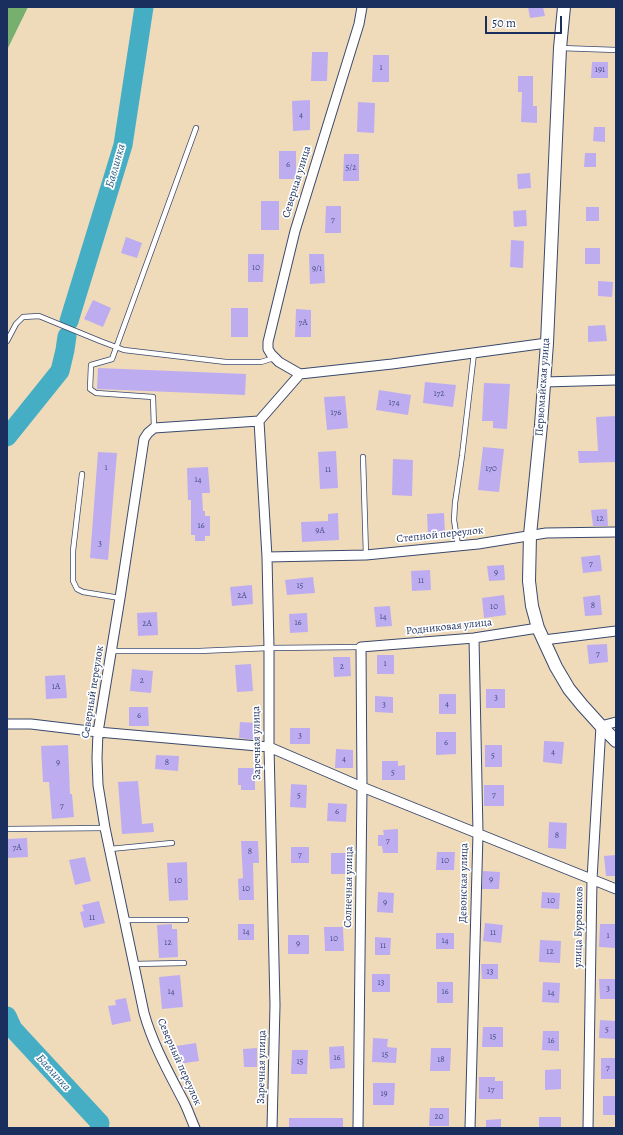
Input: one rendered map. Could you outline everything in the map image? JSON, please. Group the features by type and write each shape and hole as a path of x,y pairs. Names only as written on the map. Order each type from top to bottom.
{"street":[{"name":"Северная улица","path":"277,360 268,349 268,342 294,231 359,24 362,7"},
{"name":"Первомайская улица","path":"564,7 560,48 547,343 541,425 530,535 529,581 532,606 538,628 556,667 570,689 601,726 616,741"},
{"path":"277,360 300,374 392,364 547,343"},
{"path":"154,428 259,421 300,374"},
{"path":"544,382 616,380"},
{"name":"Заречная улица","path":"259,421 267,557 269,648 269,747 275,1005 272,1128"},
{"name":"Северный переулок","path":"154,428 144,439 112,651 98,732 98,785 105,828 147,1024 162,1060 185,1103 195,1128"},
{"name":"Степной переулок","path":"267,557 366,555 478,544 546,533 616,532"},
{"name":"Родниковая улица","path":"361,647 474,638 538,628"},
{"path":"544,640 616,631"},
{"name":"Девонская улица","path":"470,1128 478,833 474,638"},
{"name":"Солнечная улица","path":"358,1128 362,787 361,647"},
{"path":"601,726 616,722"},
{"path":"7,724 31,724 98,732 269,747 362,787 616,889"},
{"name":"улица Буровиков","path":"588,1128 592,879 601,726"}],"lane":[{"path":"560,48 616,50"},
{"path":"154,428 153,397 96,394 90,389 91,365 112,359 196,128"},
{"path":"7,341 16,324 23,317 39,316 124,350 226,362 261,362 277,360"},
{"path":"458,545 454,520 455,503 474,353"},
{"path":"363,456 366,555"},
{"path":"82,474 73,551 73,582 77,589 83,592 120,598"},
{"path":"112,651 199,651 269,648 361,647"},
{"path":"7,829 105,828"},
{"path":"110,849 172,842"},
{"path":"125,920 186,920"},
{"path":"134,964 184,963"}],"green space":[{"path":"7,7 28,7 7,50"}],"building":[{"path":"528,7 543,7 545,16 530,18"},
{"path":"312,52 328,52 327,81 311,81"},
{"path":"373,55 389,55 389,82 372,82"},
{"path":"592,62 608,62 608,78 591,78"},
{"path":"518,76 533,76 533,106 537,106 537,123 521,122 522,92 518,92"},
{"path":"310,100 310,130 293,131 292,101"},
{"path":"358,102 375,103 374,133 357,132"},
{"path":"594,127 605,127 605,142 593,141"},
{"path":"279,151 296,151 296,179 279,179"},
{"path":"585,153 596,153 596,167 584,167"},
{"path":"344,154 359,154 359,181 343,181"},
{"path":"530,173 531,188 518,189 517,174"},
{"path":"261,201 279,201 279,230 261,230"},
{"path":"326,206 341,206 341,233 325,233"},
{"path":"586,207 599,207 599,221 586,221"},
{"path":"526,210 527,226 514,227 513,211"},
{"path":"126,237 142,243 137,258 121,253"},
{"path":"511,240 524,241 523,268 510,267"},
{"path":"585,248 600,248 600,264 585,264"},
{"path":"248,254 264,254 263,282 248,282"},
{"path":"309,254 324,254 325,283 310,284"},
{"path":"598,281 613,282 612,297 598,296"},
{"path":"93,300 111,308 103,327 84,319"},
{"path":"231,308 248,308 248,337 231,337"},
{"path":"296,309 311,310 311,337 295,337"},
{"path":"605,325 607,341 588,342 588,326"},
{"path":"98,368 246,374 245,395 97,389"},
{"path":"425,382 456,385 453,407 423,403"},
{"path":"484,383 510,384 507,429 493,428 493,421 482,421"},
{"path":"379,390 411,395 408,415 376,410"},
{"path":"345,396 348,428 327,430 324,397"},
{"path":"616,416 616,462 579,463 578,451 598,451 596,417"},
{"path":"483,447 504,449 499,492 478,490"},
{"path":"336,451 338,488 320,489 318,452"},
{"path":"98,452 117,453 108,560 90,558"},
{"path":"393,459 413,460 412,496 392,495"},
{"path":"208,467 210,493 202,493 203,511 205,511 205,516 210,516 210,536 205,536 205,541 195,541 195,535 191,535 191,500 188,500 187,468"},
{"path":"607,509 608,526 593,526 591,510"},
{"path":"338,513 339,540 302,542 301,522 328,521 328,514"},
{"path":"444,513 445,534 428,535 427,514"},
{"path":"600,555 602,571 583,573 581,557"},
{"path":"504,565 505,580 489,581 487,566"},
{"path":"430,570 431,590 412,591 411,571"},
{"path":"313,577 315,593 287,595 285,580"},
{"path":"252,585 253,604 232,606 230,587"},
{"path":"504,595 506,615 484,618 482,598"},
{"path":"600,595 602,615 585,616 583,597"},
{"path":"390,606 392,626 376,627 374,607"},
{"path":"157,612 158,635 138,636 137,613"},
{"path":"307,613 308,632 290,633 289,614"},
{"path":"607,644 608,662 589,664 587,645"},
{"path":"377,655 394,655 394,674 377,674"},
{"path":"333,657 350,657 351,676 334,677"},
{"path":"251,664 253,691 237,692 235,665"},
{"path":"132,669 153,671 151,693 130,691"},
{"path":"65,675 67,698 46,699 45,676"},
{"path":"486,689 505,689 505,708 486,708"},
{"path":"439,694 456,694 456,714 439,714"},
{"path":"375,696 393,697 393,713 375,712"},
{"path":"129,707 148,707 149,726 129,726"},
{"path":"240,722 256,723 256,740 239,738"},
{"path":"290,728 310,728 310,744 290,744"},
{"path":"436,732 456,732 456,754 436,755"},
{"path":"544,741 564,742 562,764 543,762"},
{"path":"68,745 70,794 72,794 74,817 52,819 49,782 43,782 41,746"},
{"path":"485,745 502,745 502,767 485,767"},
{"path":"336,749 353,750 353,768 335,768"},
{"path":"156,755 179,756 178,771 155,769"},
{"path":"382,761 398,761 398,766 405,765 405,780 382,780"},
{"path":"238,768 255,768 255,790 241,790 241,785 238,785"},
{"path":"138,781 142,824 153,823 154,832 122,834 118,782"},
{"path":"291,784 307,785 306,808 290,807"},
{"path":"484,785 504,785 504,806 484,806"},
{"path":"328,803 347,804 346,822 327,821"},
{"path":"549,822 567,823 566,849 548,848"},
{"path":"398,829 398,853 383,853 382,846 378,846 378,835 384,835 383,830"},
{"path":"27,838 28,857 7,858 7,839"},
{"path":"241,841 258,841 259,863 253,863 254,900 239,900 238,879 243,878"},
{"path":"291,847 309,847 309,863 291,863"},
{"path":"437,852 455,852 454,870 436,870"},
{"path":"331,853 347,853 348,874 331,874"},
{"path":"616,855 616,876 606,876 604,856"},
{"path":"85,857 91,881 75,885 69,860"},
{"path":"187,862 188,900 169,901 167,863"},
{"path":"483,871 500,872 499,889 482,889"},
{"path":"378,892 394,893 393,913 377,912"},
{"path":"542,892 560,893 559,909 541,908"},
{"path":"99,901 105,923 84,928 80,912 84,911 82,905"},
{"path":"485,923 503,925 501,943 483,941"},
{"path":"172,924 172,929 177,929 178,957 159,958 157,925"},
{"path":"238,924 254,924 254,940 238,940"},
{"path":"600,924 616,924 616,948 599,947"},
{"path":"324,927 343,927 344,951 325,951"},
{"path":"436,933 454,933 454,949 436,949"},
{"path":"288,935 309,935 309,954 288,954"},
{"path":"375,937 391,938 390,955 375,955"},
{"path":"540,940 561,941 560,963 539,962"},
{"path":"481,964 498,964 498,979 482,979"},
{"path":"372,974 390,974 390,992 372,992"},
{"path":"180,975 183,1007 162,1009 159,977"},
{"path":"599,979 615,979 616,999 600,999"},
{"path":"437,982 453,982 453,1003 437,1003"},
{"path":"543,982 560,983 559,1003 542,1002"},
{"path":"126,998 131,1021 112,1025 108,1006 116,1005 115,1000"},
{"path":"600,1020 616,1021 615,1039 599,1038"},
{"path":"483,1027 503,1027 503,1047 482,1047"},
{"path":"543,1031 559,1031 559,1051 542,1050"},
{"path":"373,1038 388,1039 387,1047 397,1048 396,1063 372,1062"},
{"path":"196,1043 199,1061 178,1064 176,1046"},
{"path":"344,1046 345,1068 330,1069 329,1047"},
{"path":"257,1048 257,1067 244,1067 243,1049"},
{"path":"431,1048 451,1048 450,1071 430,1071"},
{"path":"292,1050 308,1050 307,1074 291,1074"},
{"path":"601,1058 616,1058 616,1079 601,1079"},
{"path":"561,1069 561,1089 545,1090 545,1070"},
{"path":"479,1077 495,1077 495,1081 503,1081 503,1099 479,1099"},
{"path":"373,1083 395,1083 394,1105 373,1105"},
{"path":"603,1096 616,1096 616,1115 603,1115"},
{"path":"430,1108 449,1108 449,1126 429,1126"},
{"path":"539,1117 561,1117 561,1128 539,1128"},
{"path":"289,1118 343,1118 343,1128 289,1128"},
{"path":"501,1119 501,1128 486,1128 486,1120"}],"waterway":[{"name":"Бавлинка","path":"69,321 123,145 144,7"},
{"name":"Бавлинка","path":"7,437 60,371 67,336"},
{"name":"Бавлинка","path":"7,1016 13,1029 100,1123 99,1128"}]}
